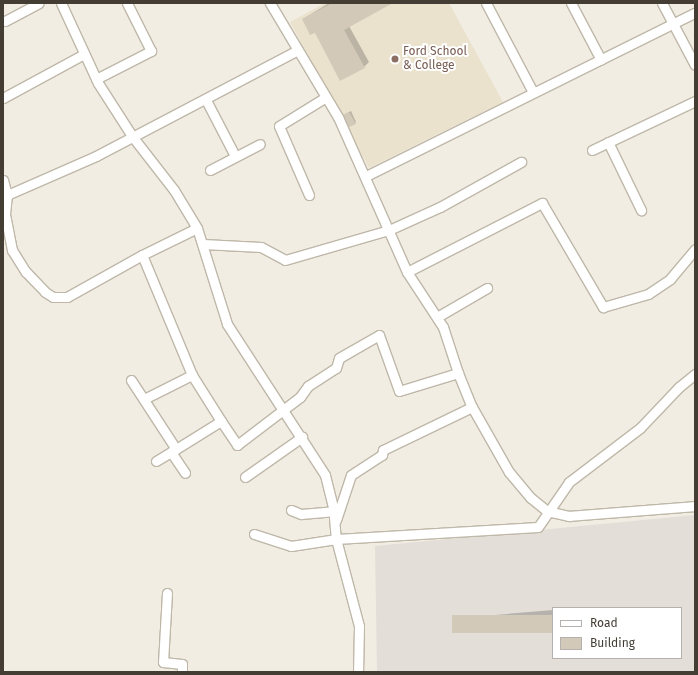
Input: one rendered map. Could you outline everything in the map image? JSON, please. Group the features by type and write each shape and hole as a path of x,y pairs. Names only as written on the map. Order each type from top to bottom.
{"street":[{"path":"5,21 39,3"},
{"path":"61,3 96,79 132,136 174,190 197,228 204,244 210,277 227,324 282,410 302,437 325,475 333,511 336,539 359,626 358,672"},
{"path":"96,79 150,51 127,3"},
{"path":"270,3 326,97 366,176 407,272 443,327 458,374 472,407 509,472 531,498 547,511 569,516 695,506"},
{"path":"487,3 533,92"},
{"path":"571,3 601,60"},
{"path":"662,3 695,65"},
{"path":"366,176 533,92 675,25 695,13"},
{"path":"6,202 132,136 206,100 298,50"},
{"path":"3,98 84,54"},
{"path":"309,195 279,126 326,97"},
{"path":"206,100 235,156"},
{"path":"592,150 695,101"},
{"path":"608,142 641,210"},
{"path":"210,170 260,144"},
{"path":"204,244 261,247 285,260 389,230 440,208 521,162"},
{"path":"3,180 6,202 5,214 12,250 45,292 54,297 66,297 142,255 197,228"},
{"path":"407,272 542,203 603,307 648,294 670,279 695,249"},
{"path":"142,255 192,374 237,445 300,397 308,386 336,368 339,358 379,335 399,391 458,374"},
{"path":"437,317 487,288"},
{"path":"144,399 192,374"},
{"path":"254,534 291,546 336,539 538,527 547,511 569,482 640,428 695,374"},
{"path":"131,380 174,450 185,473"},
{"path":"335,524 351,475 382,455 383,450 472,407"},
{"path":"156,461 221,421"},
{"path":"245,476 302,437"},
{"path":"291,510 301,514 333,511"},
{"path":"167,593 163,662 182,664 182,672"}],"shaded area":[{"name":"Ford School & College","path":"325,3 449,3 503,102 369,168 290,22"},
{"path":"695,515 695,672 377,672 375,546"}],"building":[{"path":"332,3 393,3 344,30 365,68 340,81 315,33 310,35 302,19"},
{"path":"349,112 356,124 349,127 343,115"},
{"path":"452,615 552,615 552,633 452,633"}],"place":[{"name":"Ford School & College","path":"395,59"}]}
